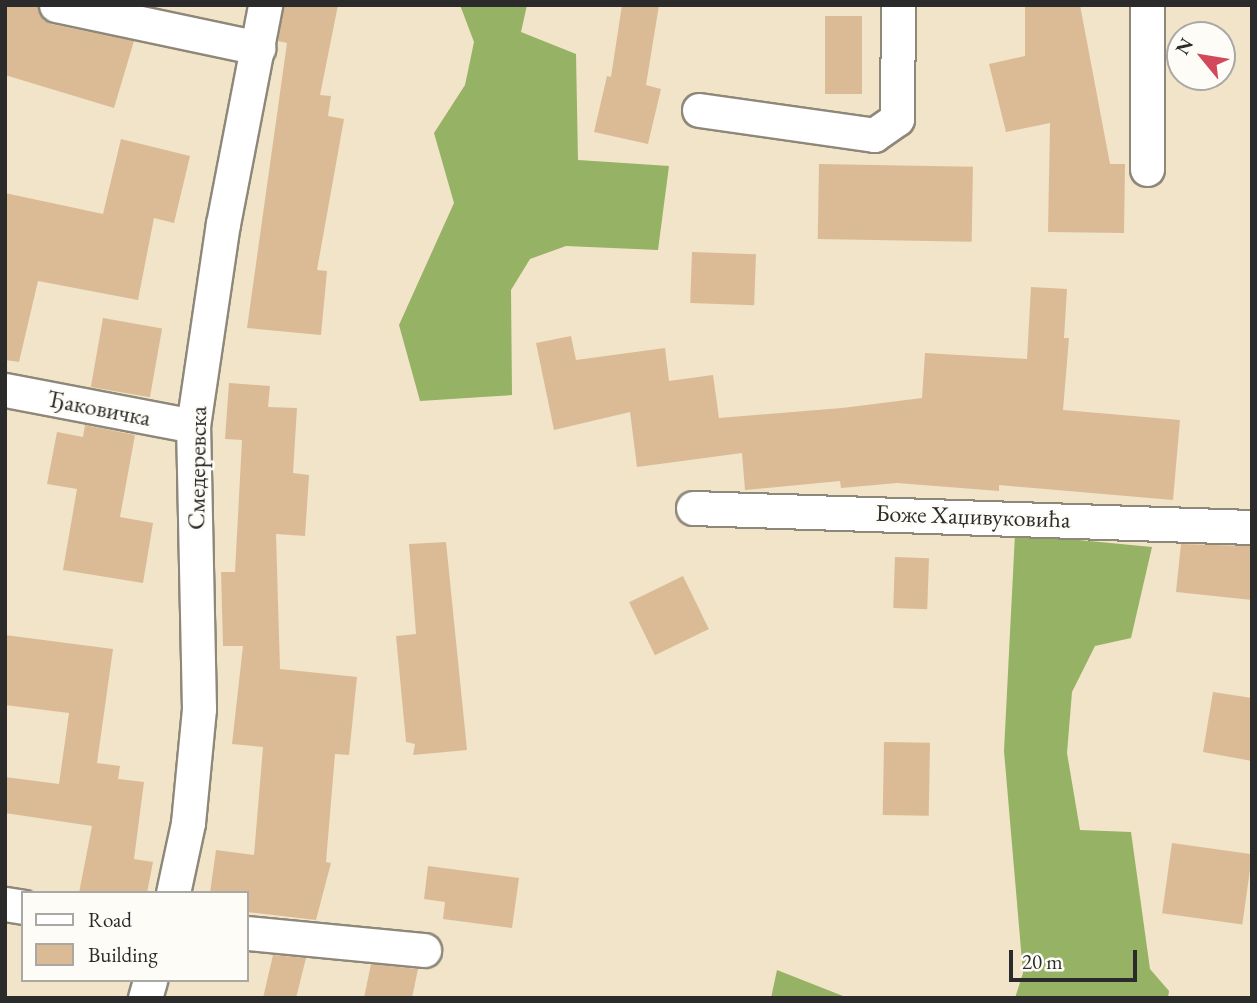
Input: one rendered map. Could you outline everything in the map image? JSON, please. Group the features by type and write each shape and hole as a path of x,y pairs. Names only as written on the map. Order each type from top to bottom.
{"street":[{"path":"56,5 258,48"},
{"name":"Смедеревска","path":"173,891 188,823 199,709 193,426 223,224 265,5"},
{"path":"699,110 874,135 897,119 898,5"},
{"path":"1147,5 1147,169"},
{"name":"Ђаковичка","path":"5,390 193,426"},
{"name":"Боже Хаџивуковића","path":"693,508 1252,527"},
{"path":"248,933 424,950"}],"green space":[{"path":"460,5 527,5 521,32 576,54 578,160 669,166 658,250 566,246 530,259 511,290 512,395 420,401 399,325 454,203 434,133 465,85 474,42"},
{"path":"1015,534 1152,547 1131,638 1095,646 1072,692 1067,753 1080,830 1131,832 1150,969 1169,991 1168,998 1015,998 1023,973 1004,751"},
{"path":"777,970 848,998 771,998"}],"building":[{"path":"5,5 37,5 43,19 51,24 134,41 114,108 5,75"},
{"path":"284,5 338,5 320,95 331,96 328,116 344,119 317,270 327,271 321,335 247,328 287,43 278,41"},
{"path":"622,5 659,5 646,85 661,89 648,144 594,132 607,76 611,77"},
{"path":"1025,5 1080,5 1110,164 1125,164 1124,233 1048,232 1050,123 1006,132 989,64 1025,56"},
{"path":"825,16 862,16 862,94 825,94"},
{"path":"121,139 190,156 174,223 154,218 138,300 38,281 19,362 5,360 5,193 103,214"},
{"path":"819,164 973,167 972,242 818,239"},
{"path":"692,252 756,254 754,305 690,303"},
{"path":"1031,287 1067,289 1064,338 1069,338 1063,410 1180,420 1173,500 999,485 999,491 897,483 841,488 840,481 745,490 742,453 637,467 630,412 554,430 536,343 571,336 576,360 665,348 669,381 713,375 719,418 842,408 922,398 925,353 1027,359"},
{"path":"103,318 162,328 150,397 91,387"},
{"path":"229,383 270,386 268,407 297,408 293,473 309,475 305,536 276,534 280,669 357,677 349,755 335,754 326,862 331,863 316,920 248,912 248,891 210,891 216,850 254,855 263,747 232,744 243,646 223,646 221,572 235,572 242,440 225,439"},
{"path":"85,425 135,435 120,517 153,523 143,583 63,570 77,489 47,484 57,432 83,437"},
{"path":"446,542 467,750 413,755 415,744 406,742 396,636 416,634 409,544"},
{"path":"1181,544 1252,546 1252,600 1176,592"},
{"path":"895,557 929,558 927,609 893,608"},
{"path":"683,576 709,629 655,655 629,602"},
{"path":"5,635 113,649 97,763 120,766 118,779 144,782 134,859 153,862 147,891 79,891 92,826 5,813 5,777 59,784 69,713 5,705"},
{"path":"1213,692 1252,698 1252,761 1203,752"},
{"path":"884,742 930,743 929,816 883,815"},
{"path":"1172,843 1252,854 1242,925 1162,913"},
{"path":"428,866 519,878 512,928 443,919 445,902 424,899"},
{"path":"273,955 306,958 296,998 263,998"},
{"path":"371,964 418,969 412,998 364,998"}]}
